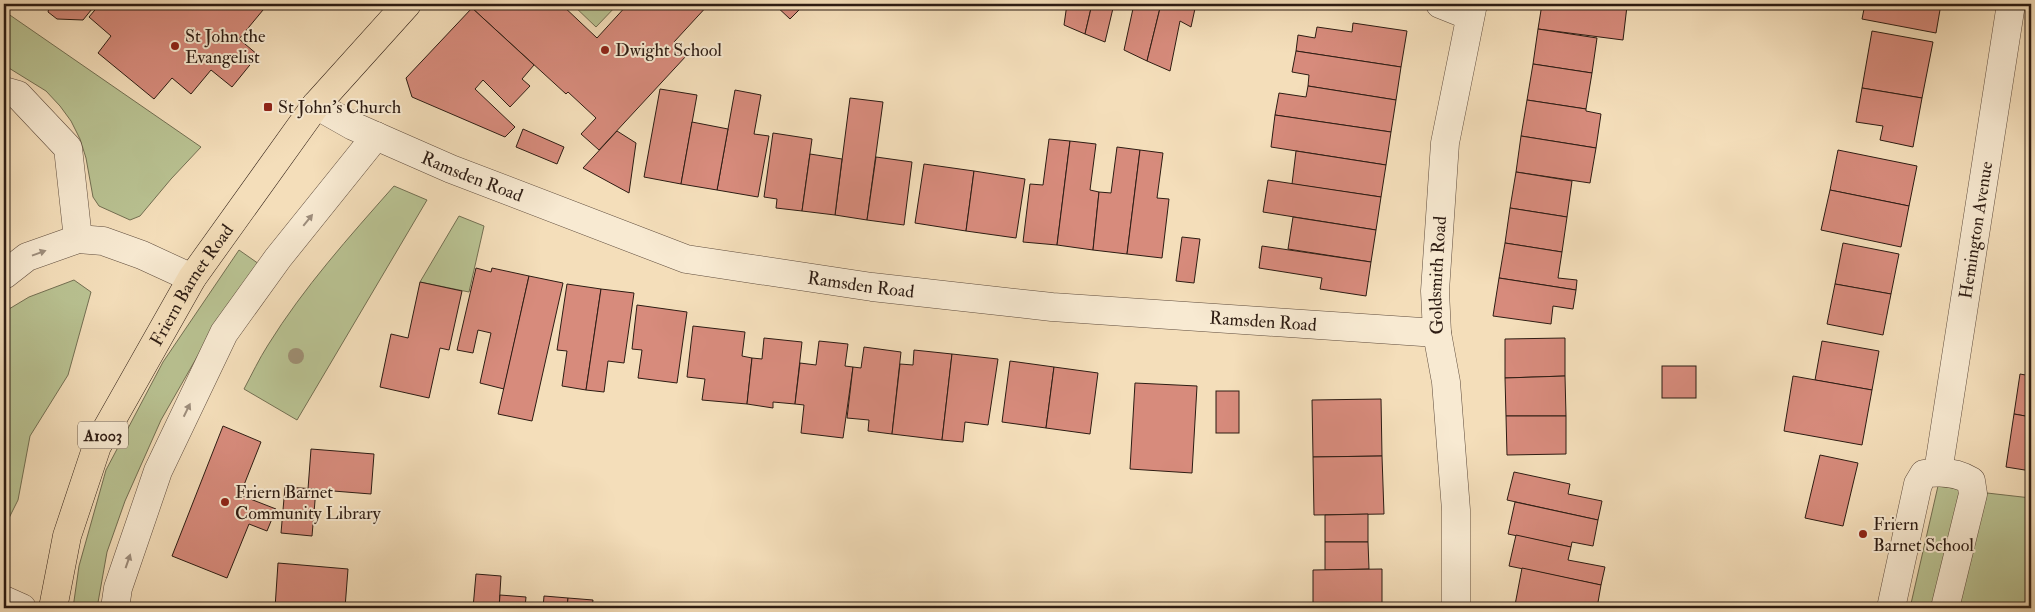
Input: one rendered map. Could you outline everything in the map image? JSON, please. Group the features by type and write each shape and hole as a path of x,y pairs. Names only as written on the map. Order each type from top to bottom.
{"main road":[{"name":"Friern Barnet Road","path":"54,608 67,536 97,446 192,278 316,105 407,4"}],"street":[{"path":"1440,4 1471,10"},
{"name":"Hemington Avenue","path":"1939,464 2011,4"},
{"name":"Goldsmith Road","path":"1456,608 1456,510 1446,382 1437,333 1435,291 1445,143 1471,10"},
{"path":"4,91 18,95 68,148 78,239"},
{"name":"Ramsden Road","path":"316,105 376,136 458,172 686,259 872,287 1052,307 1437,333"},
{"path":"115,608 118,588 158,471 224,333 278,258 376,136"},
{"path":"4,275 28,258 78,239 103,241 192,278"},
{"path":"1891,608 1918,484 1924,474 1939,464 1971,481 1973,494 1946,608"},
{"path":"4,600 22,608"}],"green space":[{"path":"572,4 618,4 596,27"},
{"path":"4,11 201,147 140,216 130,220 99,206 93,197 86,158 80,139 71,121 46,91 4,65"},
{"path":"394,186 427,200 297,420 244,389 265,350 297,303 360,224"},
{"path":"459,216 484,226 469,292 420,282"},
{"path":"239,250 259,264 201,350 161,420 125,501 107,552 97,608 73,608 79,566 106,470 163,362"},
{"path":"74,280 91,292 68,375 30,436 18,500 4,528 4,312 29,297"},
{"path":"1938,486 1960,489 1935,608 1910,608"},
{"path":"1987,493 2031,498 2031,608 1957,608"}],"building":[{"path":"50,4 96,4 83,20 57,19 48,12"},
{"name":"St John the Evangelist","path":"100,4 268,4 239,39 258,55 232,87 211,70 191,94 172,78 154,99 98,53 111,36 89,17"},
{"name":"Dwight School","path":"476,4 561,4 597,38 628,4 709,4 674,42 687,55 599,150 581,134 596,118 568,92 566,94 472,8"},
{"path":"774,4 805,4 790,19"},
{"path":"1067,4 1092,4 1085,34 1064,25"},
{"path":"1092,4 1114,4 1105,42 1085,34"},
{"path":"1134,4 1161,4 1147,61 1124,50"},
{"path":"1161,4 1196,4 1191,27 1180,21 1170,71 1147,61"},
{"path":"1542,4 1615,4 1627,6 1623,40 1538,29"},
{"path":"1865,4 1941,4 1936,33 1862,19"},
{"path":"472,8 534,65 522,79 530,86 510,107 483,80 475,89 515,127 505,137 412,97 406,78"},
{"path":"1353,23 1407,31 1401,67 1296,51 1298,35 1315,38 1317,27 1352,32"},
{"path":"1538,29 1597,38 1592,73 1533,64"},
{"path":"1872,31 1933,42 1922,98 1862,88"},
{"path":"1296,51 1401,67 1396,100 1308,86 1309,75 1292,72"},
{"path":"1533,64 1592,73 1586,109 1527,100"},
{"path":"1308,86 1396,100 1391,132 1275,115 1279,93 1306,97"},
{"path":"1862,88 1922,98 1913,147 1880,140 1883,126 1856,122"},
{"path":"660,89 697,95 681,184 644,177"},
{"path":"735,90 761,95 754,134 769,136 758,197 717,190"},
{"path":"850,98 883,102 867,220 835,215"},
{"path":"1527,100 1586,109 1586,111 1601,114 1596,148 1521,136"},
{"path":"1275,115 1391,132 1386,165 1271,147"},
{"path":"692,122 728,129 717,190 681,184"},
{"path":"523,129 564,147 557,164 516,147"},
{"path":"617,131 636,143 629,193 583,168"},
{"path":"773,133 812,139 802,211 776,208 777,199 764,197"},
{"path":"1521,136 1596,148 1590,183 1516,172"},
{"path":"1049,139 1070,141 1057,245 1023,242 1030,184 1043,185"},
{"path":"1070,141 1096,144 1090,190 1099,192 1093,250 1057,245"},
{"path":"1117,147 1140,150 1127,254 1093,250 1099,192 1111,193"},
{"path":"1140,150 1163,153 1157,198 1169,199 1162,258 1127,254"},
{"path":"1838,150 1917,166 1909,206 1830,190"},
{"path":"1296,151 1386,165 1381,197 1292,184"},
{"path":"810,154 842,159 835,215 802,211"},
{"path":"876,157 912,162 904,225 867,220"},
{"path":"924,164 974,171 966,231 915,223"},
{"path":"974,171 1025,179 1016,238 966,231"},
{"path":"1516,172 1572,181 1567,217 1510,208"},
{"path":"1268,180 1381,197 1376,230 1263,212"},
{"path":"1830,190 1909,206 1901,247 1821,230"},
{"path":"1510,208 1567,217 1562,252 1505,243"},
{"path":"1293,217 1376,230 1371,262 1288,249"},
{"path":"1182,237 1200,239 1194,283 1176,281"},
{"path":"1505,243 1562,252 1558,278 1577,280 1576,290 1499,278"},
{"path":"1843,243 1899,254 1891,294 1835,284"},
{"path":"1262,246 1371,262 1366,296 1320,289 1322,278 1259,268"},
{"path":"476,268 491,272 492,268 529,276 504,389 480,383 491,333 478,330 473,353 457,350"},
{"path":"529,276 563,283 532,421 498,414"},
{"path":"1499,278 1576,290 1573,309 1553,306 1551,324 1493,316"},
{"path":"420,282 462,291 449,350 440,348 429,398 380,387 391,334 408,338"},
{"path":"567,284 601,289 586,390 562,386 567,351 557,350"},
{"path":"1835,284 1891,294 1883,335 1827,324"},
{"path":"601,289 634,293 624,363 608,361 604,392 586,390"},
{"path":"637,305 687,312 677,383 638,378 642,350 632,349"},
{"path":"693,326 745,332 742,356 752,358 747,404 702,400 705,379 687,377"},
{"path":"764,338 802,342 795,404 773,402 773,408 747,404 752,358 762,359"},
{"path":"1565,338 1565,376 1505,378 1505,339"},
{"path":"819,341 848,344 845,366 853,367 843,438 801,433 804,405 795,404 800,363 816,365"},
{"path":"1822,341 1879,351 1872,390 1815,380"},
{"path":"864,347 901,352 892,434 868,431 869,420 847,418 853,367 861,368"},
{"path":"914,350 952,354 942,440 892,434 900,364 913,365"},
{"path":"952,354 998,359 988,425 965,422 963,442 942,440"},
{"path":"1010,361 1054,367 1046,428 1002,422"},
{"path":"1662,366 1696,366 1696,398 1662,398"},
{"path":"1054,367 1098,373 1090,434 1046,428"},
{"path":"2020,374 2031,376 2031,417 2014,414"},
{"path":"1565,376 1566,416 1506,416 1505,378"},
{"path":"1793,376 1872,390 1862,445 1784,431"},
{"path":"1135,383 1197,386 1192,473 1130,469"},
{"path":"1216,391 1239,391 1239,433 1216,433"},
{"path":"1381,399 1382,456 1313,457 1312,400"},
{"path":"2014,414 2031,417 2031,471 2006,467"},
{"path":"1506,416 1566,416 1566,454 1507,455"},
{"name":"Friern Barnet Community Library","path":"223,426 261,442 240,495 276,509 267,531 249,524 227,578 172,556"},
{"path":"311,449 374,454 371,494 308,489"},
{"path":"1820,455 1858,463 1843,526 1805,518"},
{"path":"1382,456 1384,514 1314,515 1313,457"},
{"path":"1514,472 1570,484 1568,494 1602,501 1598,520 1507,500"},
{"path":"285,487 316,489 312,536 281,533"},
{"path":"1515,502 1598,520 1593,546 1572,542 1571,547 1508,534"},
{"path":"1368,514 1368,542 1325,542 1325,515"},
{"path":"1516,535 1571,547 1568,560 1605,567 1601,585 1509,566"},
{"path":"1325,542 1368,542 1369,569 1325,570"},
{"path":"278,563 348,569 345,608 275,608"},
{"path":"1522,568 1601,585 1597,608 1566,605 1566,608 1527,608 1515,605"},
{"path":"1382,569 1382,608 1313,608 1313,570"},
{"path":"476,574 501,576 499,608 473,608"},
{"path":"500,595 526,597 525,608 499,608"},
{"path":"544,596 568,598 567,608 543,608"},
{"path":"568,598 593,600 592,608 567,608"}],"place":[{"name":"St John the Evangelist","path":"175,46"},
{"name":"Dwight School","path":"605,50"},
{"name":"St John's Church","path":"268,107"},
{"name":"Friern Barnet Community Library","path":"225,502"},
{"name":"Friern Barnet School","path":"1863,534"}]}
